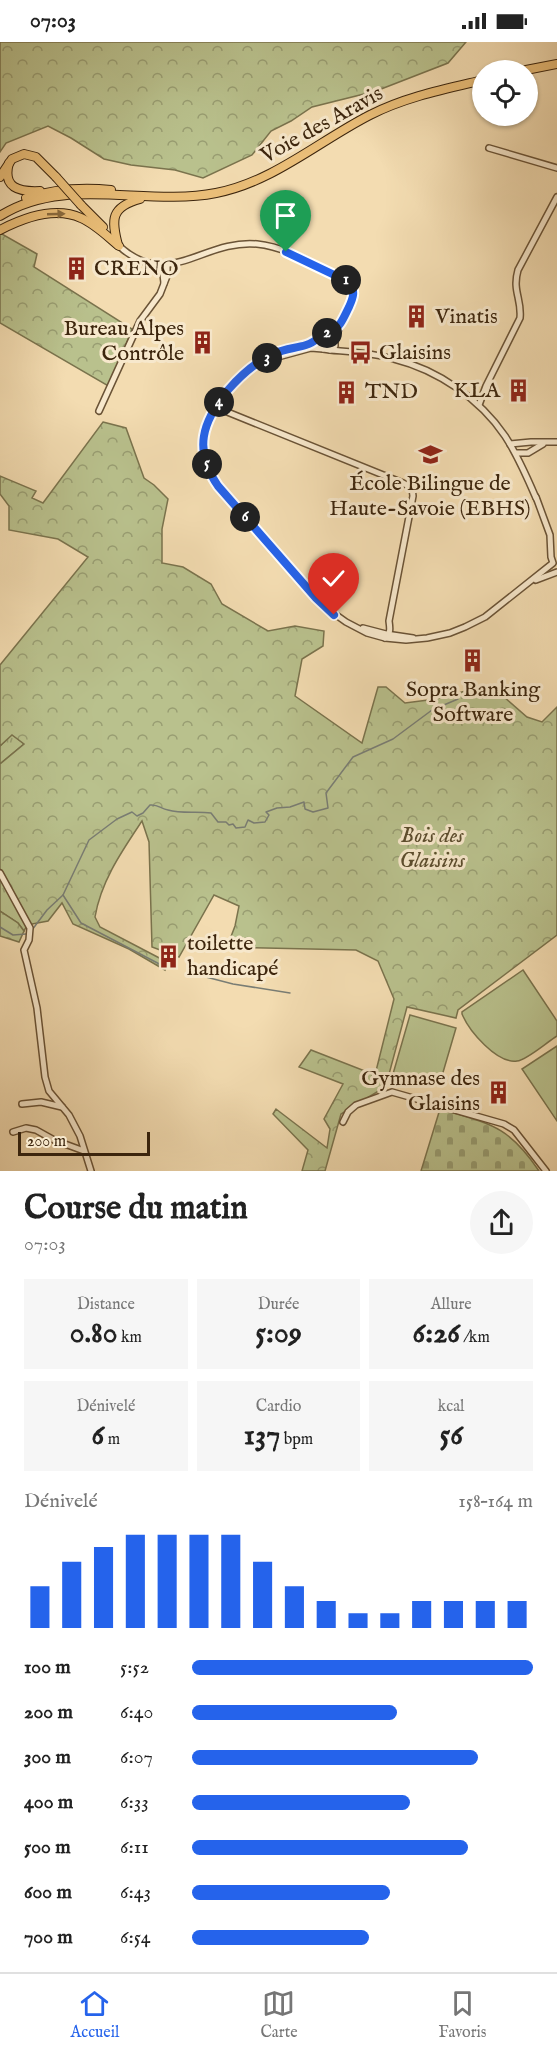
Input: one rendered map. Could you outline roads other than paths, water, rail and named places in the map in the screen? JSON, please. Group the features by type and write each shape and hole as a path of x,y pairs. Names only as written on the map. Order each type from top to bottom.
{"highway":[{"path":"538,68 557,64"},
{"name":"Voie des Aravis","path":"0,216 26,204 63,195 177,196 215,193 243,186 278,169 372,114 415,97 472,83"},
{"path":"0,177 9,163 20,154 32,155 56,177 118,246"},
{"path":"9,163 8,179 18,190 66,189"},
{"name":"Voie des Aravis","path":"0,210 33,196 66,189 90,188 177,196"},
{"path":"118,246 113,225 116,212 128,202 147,197"},
{"path":"81,205 84,219"},
{"path":"0,230 24,219 47,214 67,214 84,219 118,246"}],"street":[{"path":"489,148 557,168"},
{"path":"478,405 520,318 514,283 518,270 557,197"},
{"path":"118,246 141,262 165,265 234,244 257,244 279,249 351,284 354,295 340,325 336,341 330,350"},
{"path":"99,411 140,321 165,285 167,276 165,265"},
{"path":"340,325 310,344 275,353 243,374 215,407 207,422 203,438 205,460 214,480 316,598 334,615 355,627 386,636 417,639 444,635 474,623 532,582 555,560"},
{"path":"329,333 345,352"},
{"path":"319,339 322,349"},
{"path":"263,361 311,348 389,358 419,367 438,376 478,405 510,444 557,543"},
{"path":"470,398 480,393 486,386"},
{"path":"215,407 412,488 414,496 386,636"},
{"path":"510,444 557,442"},
{"path":"516,453 528,453 538,445 545,443"},
{"path":"516,453 523,444"},
{"path":"525,472 528,453"},
{"path":"536,497 550,535 551,557 555,560"},
{"path":"532,582 557,571 553,567 555,560"},
{"path":"0,873 30,928 29,939 24,950 37,1008 45,1077 49,1091 69,1115 80,1136 91,1171"},
{"path":"343,1122 348,1112 357,1104 394,1092 504,1124 514,1130 546,1171"},
{"path":"22,1104 41,1102 62,1107"},
{"path":"12,1132 26,1128 36,1130 54,1140 84,1151"}],"waterway":[{"path":"32,930 47,910 63,895 89,840 117,819 132,812 137,816 153,805 173,811 211,813 218,822 233,824 236,828 245,827 248,820 254,823 265,822 269,815 266,812 304,802 305,809 313,812 328,808 326,793 353,757 393,739 432,710 458,699"},
{"path":"63,895 81,923 167,968"},
{"path":"0,927 13,935 26,934"},
{"path":"206,977 233,984 290,993"}],"place":[{"name":"CRENO","path":"76,269"},
{"name":"Vinatis","path":"417,317"},
{"name":"Bureau Alpes Contrôle","path":"202,342"},
{"name":"Glaisins","path":"361,353"},
{"name":"KLA","path":"518,391"},
{"name":"TND","path":"347,392"},
{"name":"École Bilingue de Haute-Savoie (EBHS)","path":"430,455"},
{"name":"Sopra Banking Software","path":"473,661"},
{"name":"toilette handicapé","path":"169,957"},
{"name":"Gymnase des Glaisins","path":"498,1092"}],"park label":[{"name":"Bois des Glaisins","path":"432,848"}]}
